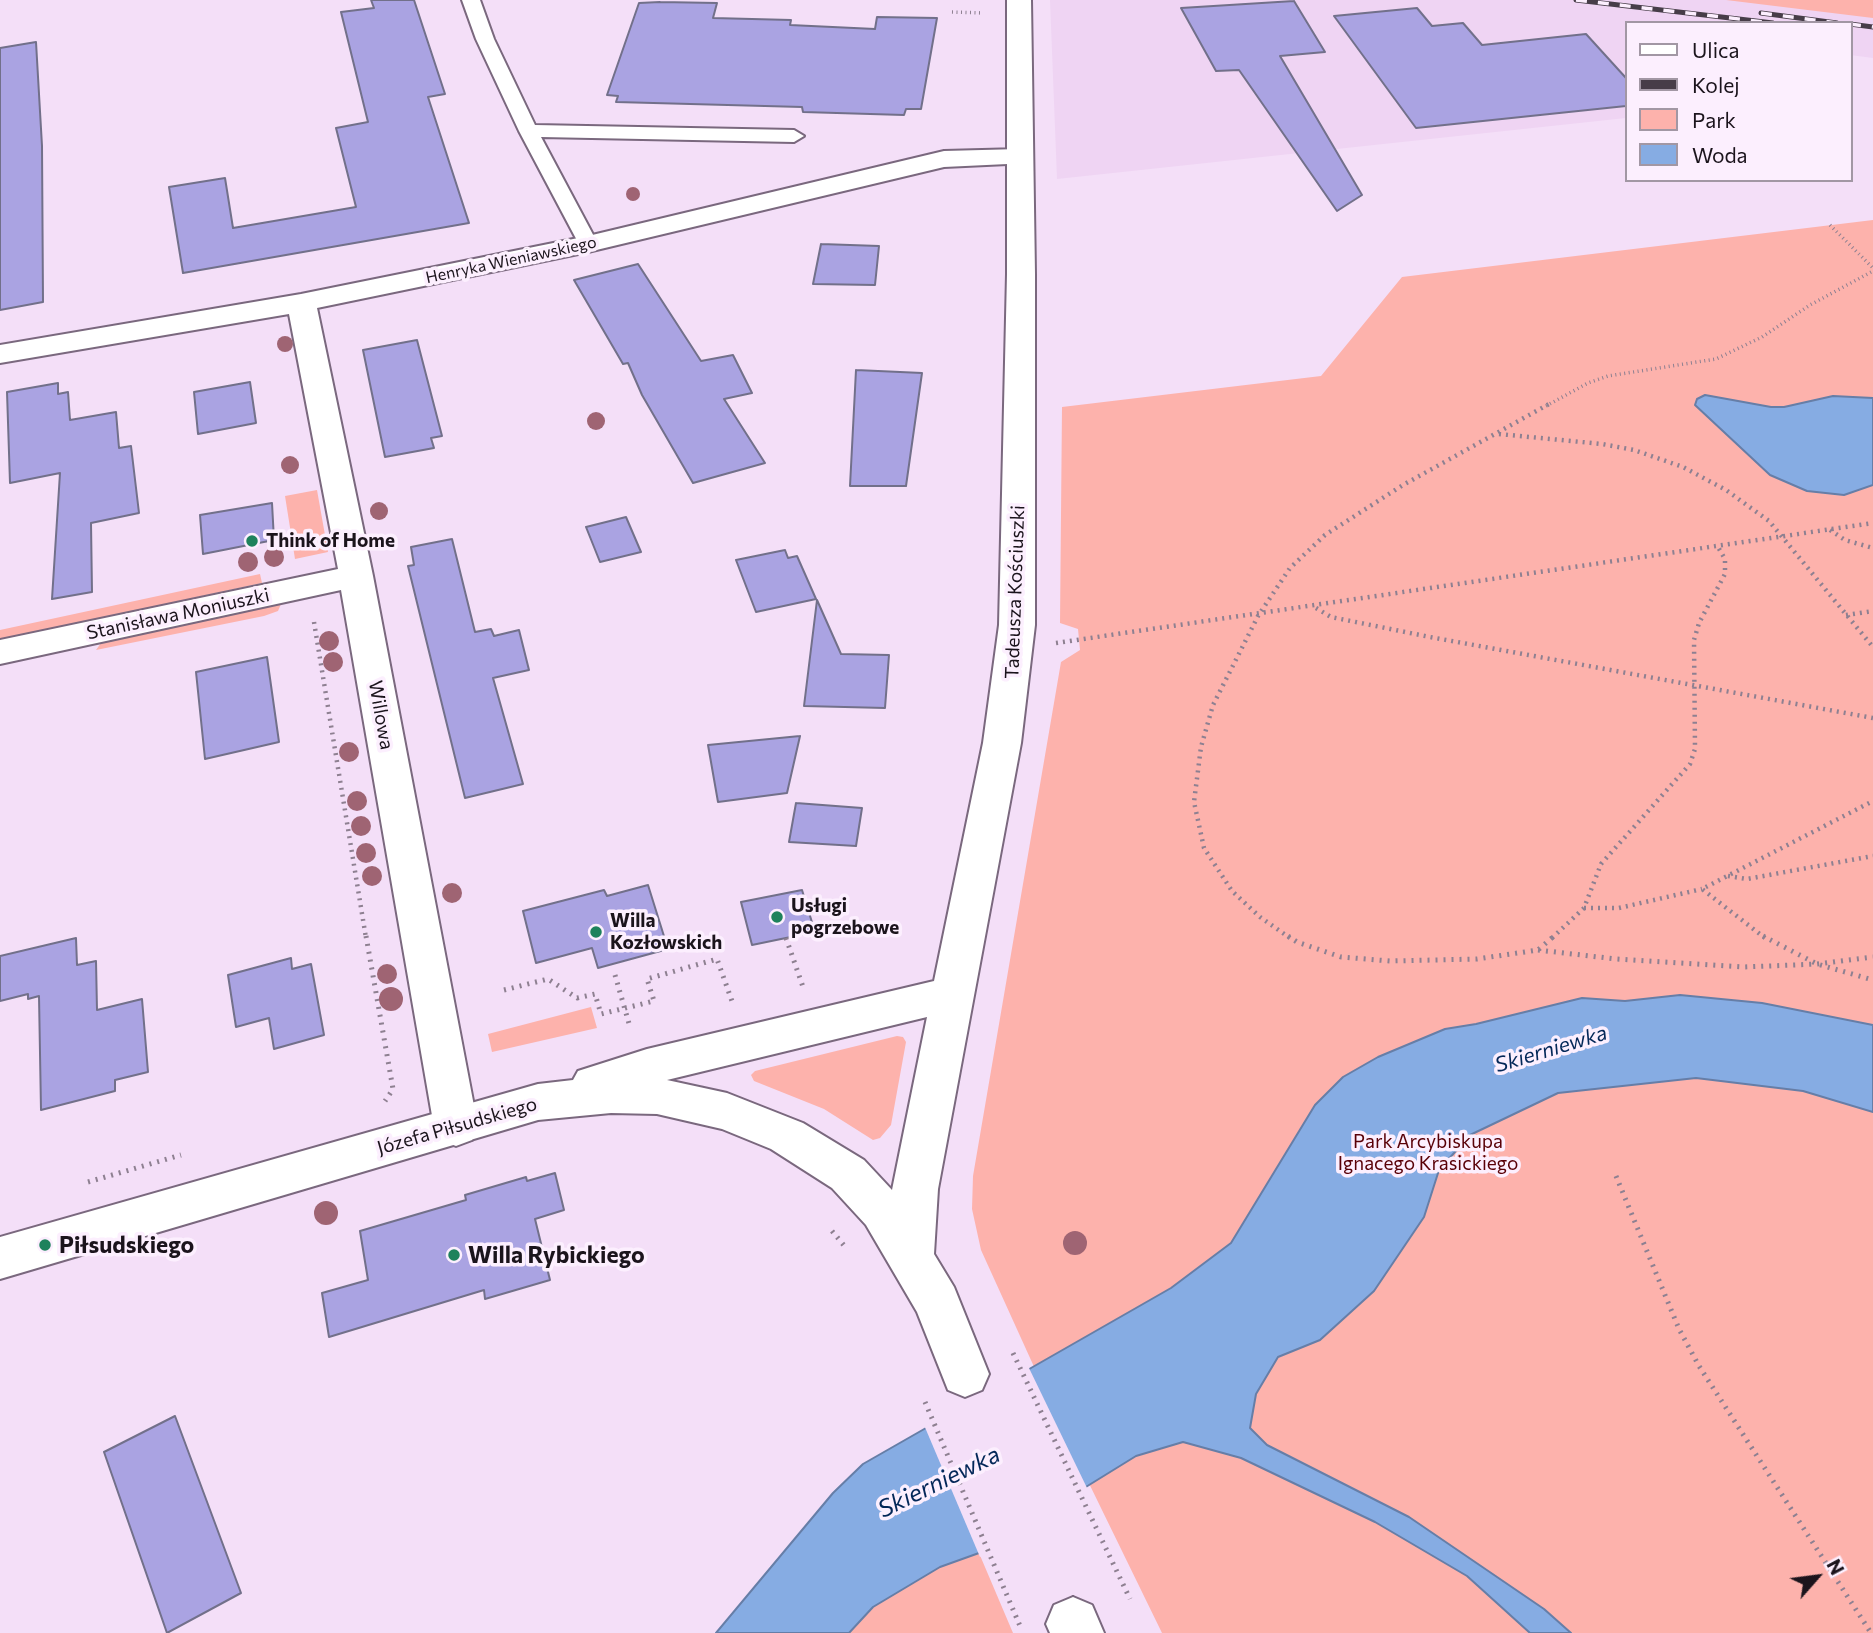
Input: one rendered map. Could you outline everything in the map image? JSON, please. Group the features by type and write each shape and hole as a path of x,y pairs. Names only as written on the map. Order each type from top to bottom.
{"street":[{"name":"Tadeusza Kościuszki","path":"910,1258 919,1160 955,993 1002,743 1017,625 1019,0"},
{"name":"Henryka Wieniawskiego","path":"0,354 301,303 588,244 944,159 1020,157"},
{"name":"Willowa","path":"301,303 356,576 456,1127"},
{"name":"Stanisława Moniuszki","path":"0,652 356,576"},
{"path":"538,1102 647,1067 955,993"},
{"name":"Józefa Piłsudskiego","path":"0,1258 538,1102 611,1095 657,1096 727,1112 787,1136 848,1174 883,1212 937,1302 965,1374"}],"lane":[{"path":"471,0 485,39 527,131 588,244"},
{"path":"527,131 794,136"}],"path":[{"path":"952,12 986,13"},
{"path":"1830,225 1873,270 1810,305 1762,337 1725,355 1685,365 1608,376 1588,383 1403,485 1325,535 1290,568 1258,616 1213,705 1201,747 1194,802 1204,848 1232,891 1260,917 1297,942 1341,957 1390,961 1477,959 1538,950 1616,959 1744,967 1817,964 1873,957"},
{"path":"1499,434 1602,444 1662,458 1727,490 1754,508 1784,537 1873,647"},
{"path":"1052,644 1258,616 1873,523"},
{"path":"1830,530 1845,540 1873,548"},
{"path":"1538,950 1584,908 1601,864 1690,764 1695,749 1693,640 1724,575 1724,559 1718,547"},
{"path":"1315,607 1331,617 1356,622 1873,718"},
{"path":"312,608 346,826 393,1089 386,1100"},
{"path":"1846,615 1873,611"},
{"path":"1584,908 1619,908 1702,889 1873,801"},
{"path":"1727,876 1736,880 1747,879 1873,856"},
{"path":"1702,889 1771,942 1817,964 1873,980"},
{"path":"786,938 804,987"},
{"path":"504,990 548,979 577,998 595,994 601,1014 654,1001 647,979 717,959 734,1009"},
{"path":"615,975 631,1031"},
{"path":"1616,1176 1679,1329 1699,1366 1871,1633"},
{"path":"824,1221 848,1251"},
{"path":"1013,1353 1130,1599"},
{"path":"921,1392 1058,1630"}],"shaded area":[{"path":"1050,0 1873,0 1873,58 1852,55 1852,21 1624,21 1624,118 1057,179"}],"green space":[{"path":"1726,0 1873,0 1873,18"},
{"name":"Park Arcybiskupa Ignacego Krasickiego","path":"1873,220 1873,1633 1162,1633 1060,1424 981,1250 972,1209 973,1176 1061,662 1080,650 1078,629 1060,623 1062,407 1321,376 1402,277"},
{"path":"317,490 328,552 295,559 285,496"},
{"path":"260,574 262,583 0,640 0,630"},
{"path":"281,604 278,611 264,616 96,650 101,643"},
{"path":"591,1007 597,1028 492,1052 488,1034"},
{"path":"897,1036 903,1037 906,1042 891,1125 880,1138 873,1140 824,1109 754,1081 751,1075 755,1071"},
{"path":"979,1553 1013,1633 849,1633 873,1607 940,1567"}],"water":[{"path":"1705,395 1771,407 1784,407 1833,396 1873,398 1873,485 1844,495 1807,491 1770,475 1695,405 1697,399"},
{"name":"Skierniewka","path":"1680,995 1762,1003 1873,1025 1873,1112 1803,1091 1696,1078 1558,1093 1470,1135 1439,1170 1424,1217 1374,1291 1320,1340 1278,1357 1256,1394 1250,1428 1267,1445 1409,1517 1544,1609 1571,1633 1530,1633 1467,1576 1375,1522 1241,1458 1183,1442 1136,1456 979,1553 940,1567 873,1607 849,1633 716,1633 833,1493 863,1464 1171,1288 1231,1243 1315,1105 1343,1077 1378,1057 1445,1029 1582,998 1625,1001"}],"pier":[{"path":"1028,1366 1088,1490 980,1557 924,1425"}],"building":[{"path":"371,0 414,0 445,94 428,97 469,223 183,273 169,187 225,178 233,228 356,207 336,128 368,122 341,12 374,8"},
{"path":"1294,1 1325,52 1280,56 1362,195 1337,211 1239,70 1216,71 1181,8"},
{"path":"639,3 717,3 713,18 791,20 790,25 875,29 877,17 937,18 921,109 906,109 904,115 803,112 802,107 616,102 618,96 607,95"},
{"path":"1417,8 1432,26 1463,23 1482,45 1586,34 1624,76 1624,106 1416,128 1334,16"},
{"path":"36,42 42,146 43,302 0,310 0,48"},
{"path":"821,244 879,246 875,285 813,284"},
{"path":"638,264 701,361 733,355 752,393 724,399 765,463 693,483 642,395 628,363 623,364 574,280"},
{"path":"417,340 442,436 431,438 434,448 385,457 363,350"},
{"path":"856,370 922,373 906,486 850,486"},
{"path":"250,382 256,423 198,434 194,392"},
{"path":"58,383 58,394 68,392 70,420 116,412 119,448 131,446 139,513 91,523 92,592 52,599 60,473 10,483 7,392"},
{"path":"272,503 274,540 203,554 200,515"},
{"path":"626,517 641,552 600,562 586,527"},
{"path":"452,539 475,632 491,629 494,636 519,630 529,670 493,678 523,784 465,798 408,566 414,565 411,547"},
{"path":"785,550 788,558 797,556 816,599 756,612 736,560"},
{"path":"817,600 841,654 889,655 885,708 804,706"},
{"path":"267,657 279,742 205,759 196,672"},
{"path":"800,736 787,793 718,802 708,745"},
{"path":"796,803 862,808 856,846 789,842"},
{"name":"Willa Kozłowskich","path":"648,885 668,949 598,968 592,948 536,963 523,911 604,890 607,896"},
{"name":"Usługi pogrzebowe","path":"802,890 815,932 752,945 741,902"},
{"path":"76,938 77,965 96,961 97,1010 142,999 148,1072 115,1080 115,1091 41,1110 39,996 28,999 28,994 0,1001 0,956"},
{"path":"291,958 292,969 311,964 324,1035 274,1049 269,1018 236,1027 228,975"},
{"name":"Willa Rybickiego","path":"555,1173 564,1210 535,1219 550,1280 485,1299 484,1290 329,1337 322,1293 368,1280 360,1231 466,1200 465,1195 526,1177 527,1181"},
{"path":"175,1416 241,1593 167,1633 104,1452"}],"railway":[{"path":"1576,0 1756,21"},
{"path":"1761,13 1822,21"},
{"path":"1852,24 1873,27"}],"place":[{"name":"Think of Home","path":"252,541"},
{"name":"Usługi pogrzebowe","path":"777,917"},
{"name":"Willa Kozłowskich","path":"596,932"},
{"name":"Piłsudskiego","path":"45,1245"},
{"name":"Willa Rybickiego","path":"454,1255"}]}
